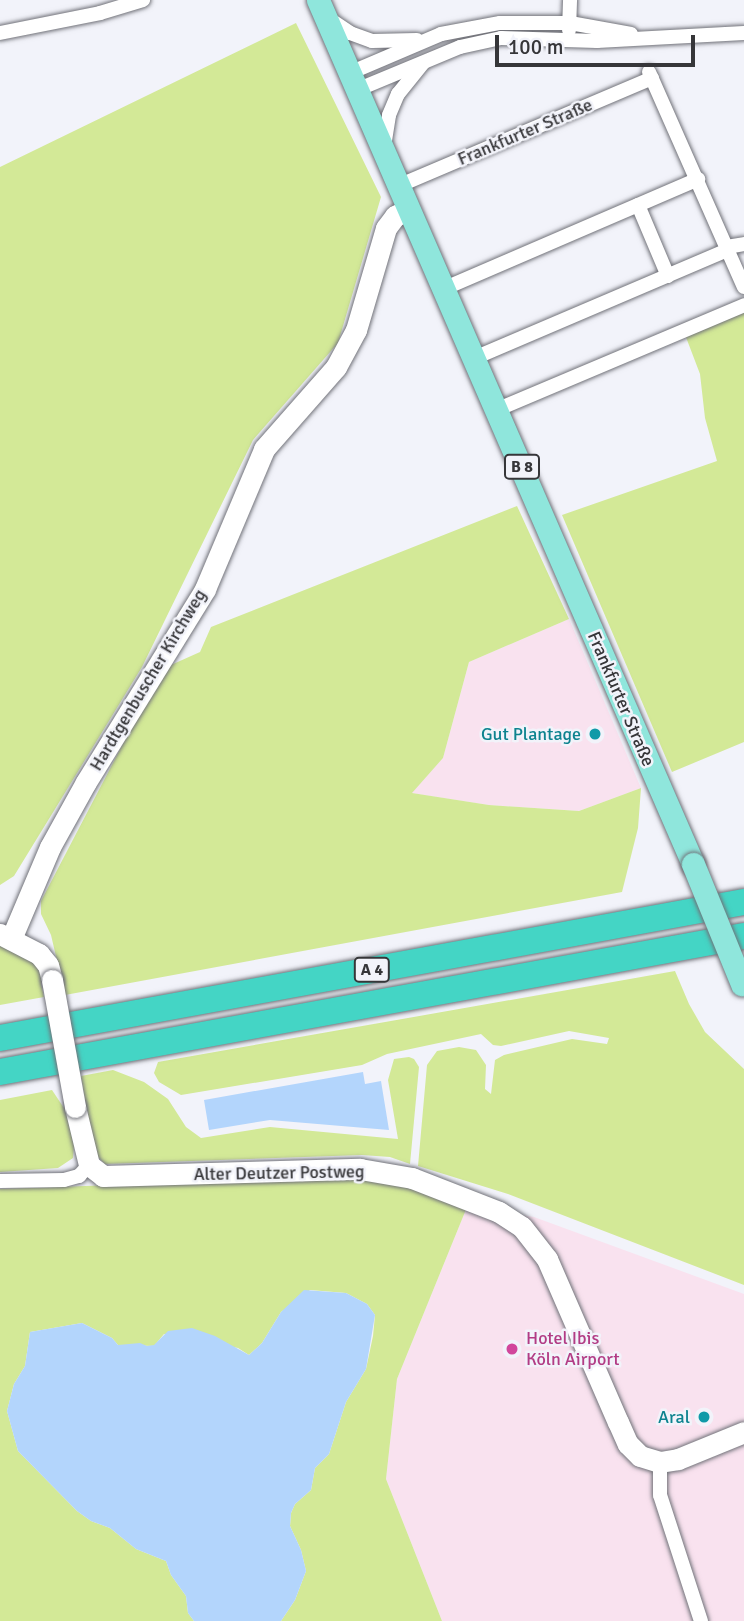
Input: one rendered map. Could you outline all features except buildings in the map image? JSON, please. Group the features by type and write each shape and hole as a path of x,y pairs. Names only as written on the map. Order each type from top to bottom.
{"highway":[{"name":"A 4","path":"0,1038 744,902"},
{"name":"A 4","path":"0,1072 744,936"}],"main road":[{"name":"Frankfurter Straße","path":"323,8 356,80 472,359 693,864 743,986"}],"street":[{"path":"0,33 89,16 143,0"},
{"path":"569,38 570,0"},
{"path":"323,8 349,33 372,41 422,40 470,27 500,23 570,23 664,38"},
{"path":"356,80 424,61 460,47 501,38 569,38 597,41 744,33"},
{"path":"356,80 422,40"},
{"path":"384,149 389,115 398,94 424,61"},
{"name":"Frankfurter Straße","path":"398,186 650,75 698,179"},
{"path":"443,289 698,179 744,287"},
{"path":"638,205 668,276"},
{"name":"Hardtgenbuscher Kirchweg","path":"5,937 86,782 205,589 264,449 341,358 356,330 386,228 395,216 408,209"},
{"path":"472,359 744,244"},
{"path":"496,410 744,304"},
{"path":"0,1181 64,1180 79,1176 89,1165 48,965 39,954 5,937"},
{"name":"Alter Deutzer Postweg","path":"89,1165 103,1176 120,1177 360,1169 412,1178 499,1212 522,1227 547,1259 628,1444 640,1456 660,1462"},
{"path":"701,1621 660,1495 660,1462 678,1460 744,1432"}],"shaded area":[{"path":"569,619 641,788 579,811 489,805 411,793 443,758 469,662"},
{"path":"467,1207 534,1217 744,1294 744,1621 442,1621 386,1479 397,1379"}],"green space":[{"path":"296,23 381,197 338,343 253,440 142,667 14,876 0,885 0,167"},
{"path":"744,308 744,742 672,772 562,515 717,461 705,418 700,374 684,332"},
{"path":"517,506 569,619 469,662 443,758 412,793 489,805 579,811 641,788 638,828 622,892 65,995 51,935 41,914 41,901 162,669 200,652 211,627"},
{"path":"0,944 35,962 46,980 41,983 44,997 0,1005"},
{"path":"675,971 705,1032 744,1069 744,1285 508,1194 418,1166 427,1065 437,1051 459,1047 476,1050 486,1065 485,1089 491,1094 495,1060 504,1055 572,1039 607,1044 609,1038 569,1031 501,1046 493,1045 481,1034 387,1054 362,1065 181,1095 159,1082 154,1073 158,1062"},
{"path":"394,1059 414,1059 419,1067 410,1164 390,1157 362,1155 105,1164 94,1153 81,1076 113,1070 144,1082 168,1099 186,1127 201,1138 270,1127 398,1139 388,1080"},
{"path":"52,1090 66,1111 74,1146 73,1158 58,1168 0,1172 0,1100"},
{"path":"344,1177 407,1185 467,1207 397,1379 386,1479 442,1621 281,1621 295,1600 306,1571 301,1550 290,1526 291,1513 295,1504 311,1490 315,1468 329,1454 346,1402 366,1369 375,1315 367,1304 346,1293 310,1290 281,1312 262,1343 249,1355 238,1348 164,1334 154,1346 118,1345 112,1338 82,1323 30,1332 25,1366 14,1384 7,1411 18,1451 77,1511 91,1521 110,1528 136,1549 166,1561 171,1575 186,1596 188,1613 194,1621 0,1621 0,1189"}],"water":[{"path":"363,1072 365,1084 381,1081 389,1130 270,1120 209,1130 204,1100"},
{"path":"304,1290 346,1293 367,1304 375,1315 366,1369 346,1402 329,1454 315,1468 311,1490 295,1504 291,1513 290,1526 301,1550 306,1571 295,1600 281,1621 194,1621 188,1613 186,1596 171,1575 166,1561 136,1549 110,1528 91,1521 77,1511 18,1451 7,1411 14,1384 25,1366 30,1332 82,1323 112,1338 118,1345 140,1343 147,1346 154,1345 168,1331 192,1328 215,1336 249,1355 262,1343 281,1312"}],"place":[{"name":"Gut Plantage","path":"595,734"},
{"name":"Hotel Ibis Köln Airport","path":"512,1349"},
{"name":"Aral","path":"704,1417"}]}
